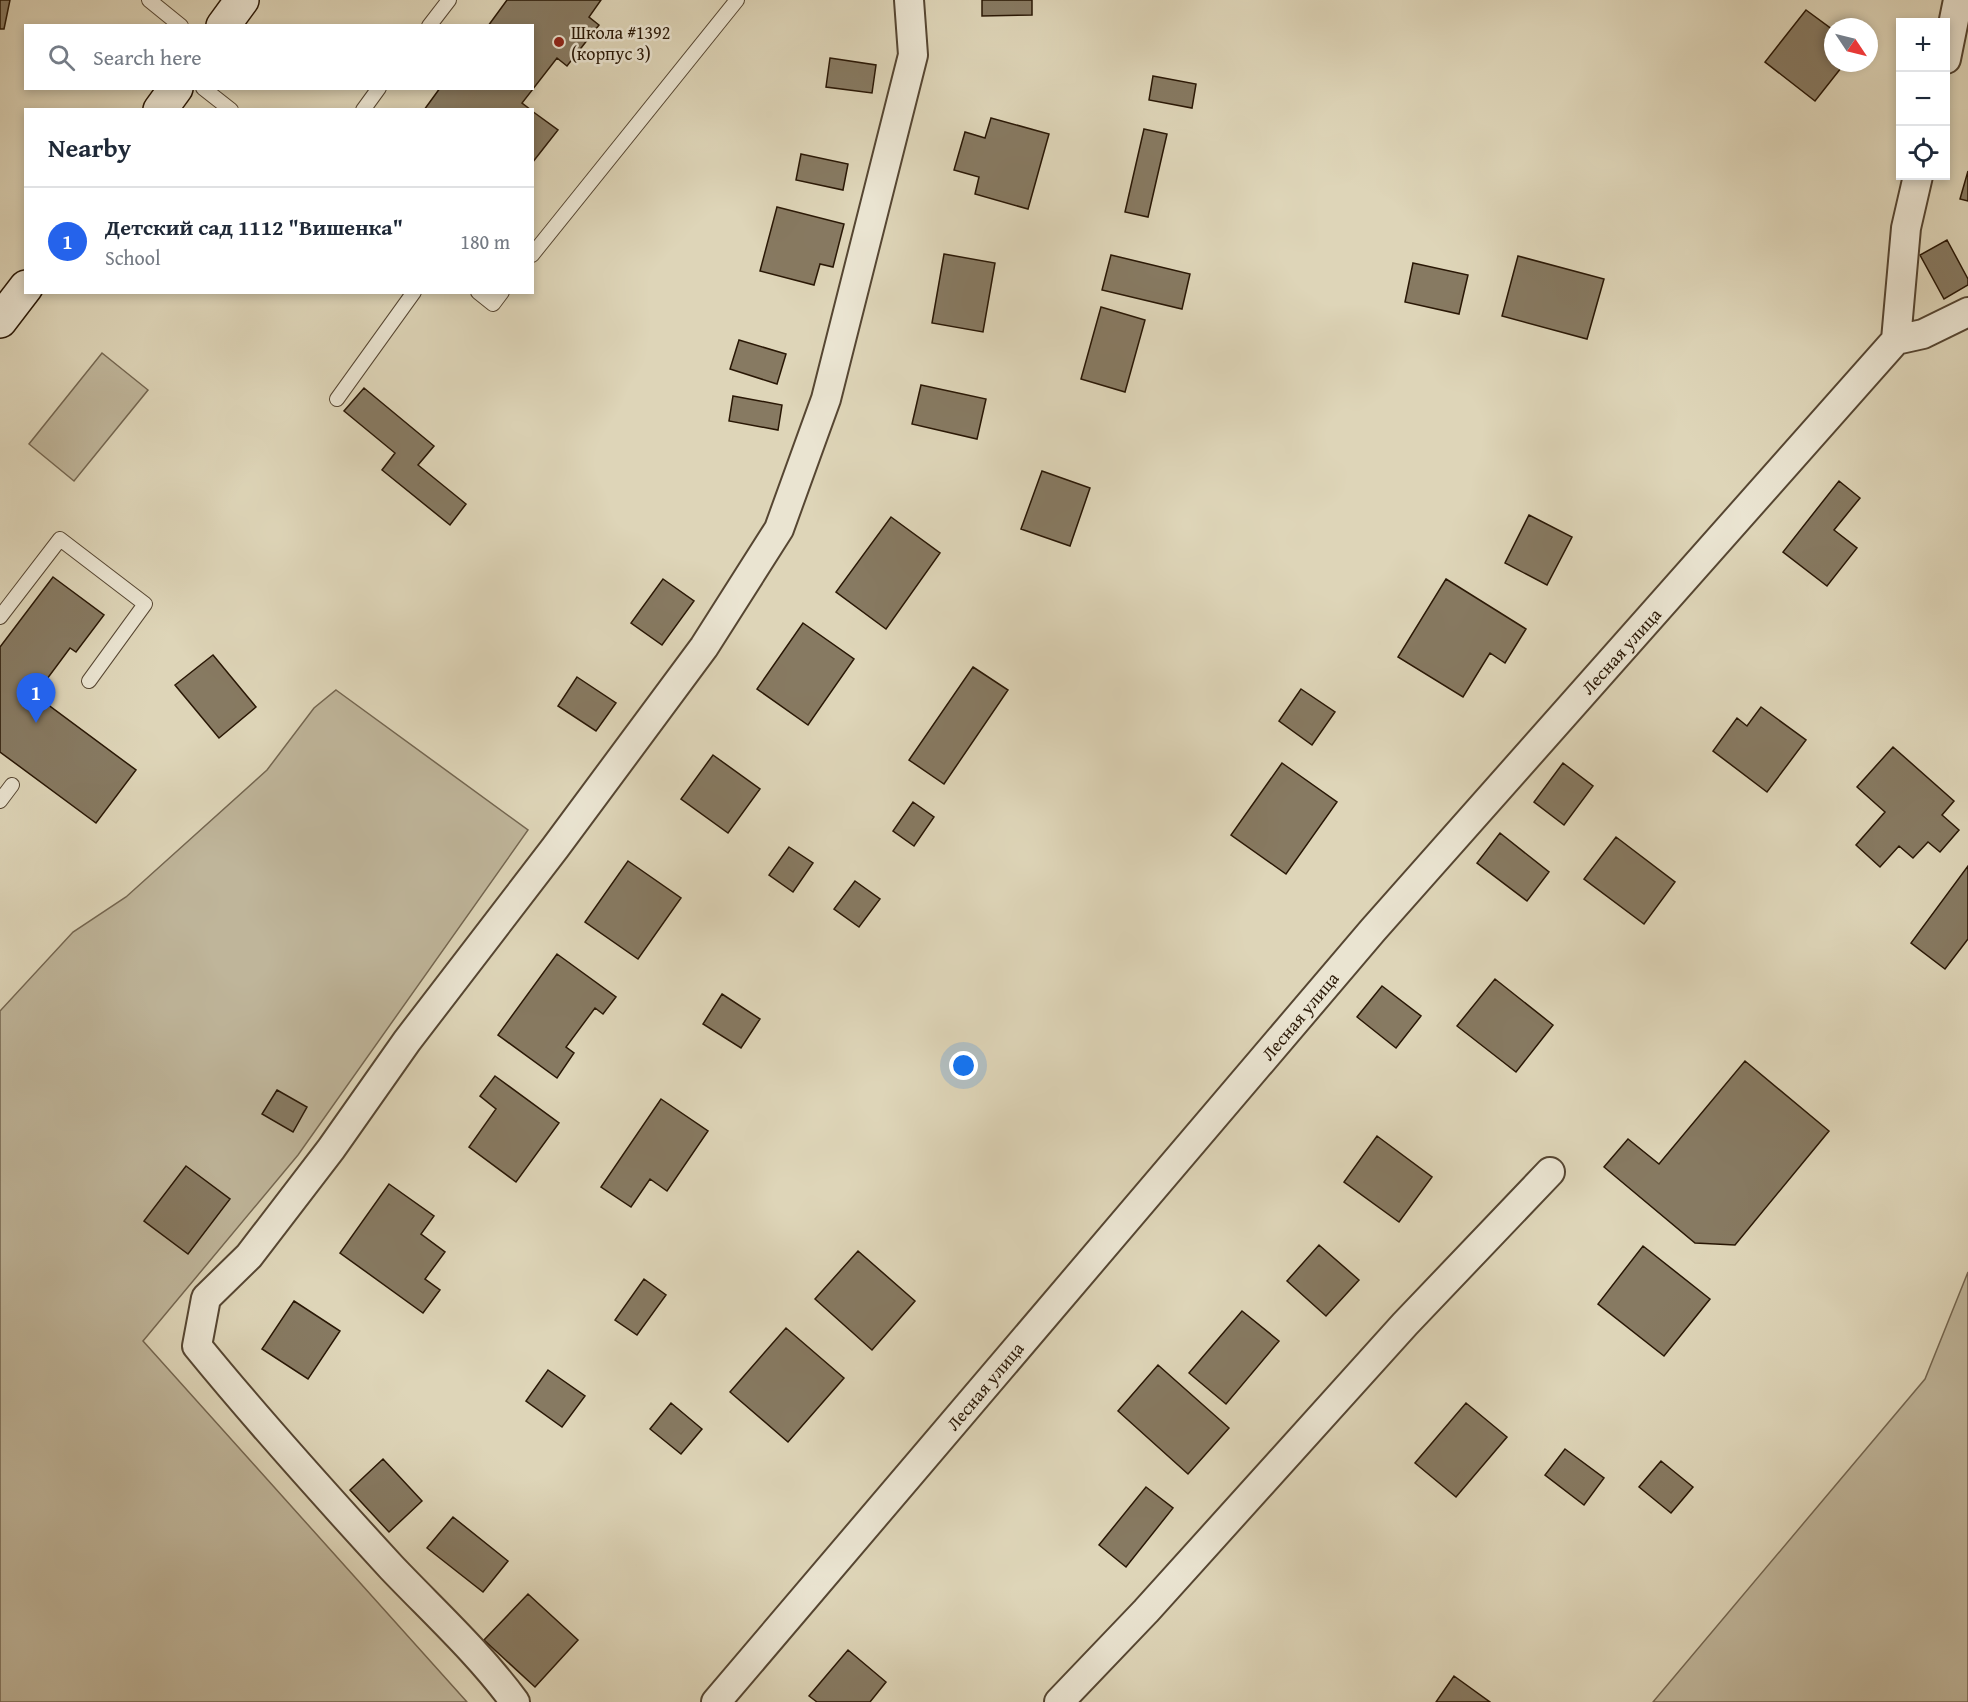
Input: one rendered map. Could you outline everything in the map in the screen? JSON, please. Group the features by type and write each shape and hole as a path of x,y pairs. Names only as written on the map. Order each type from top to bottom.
{"street":[{"path":"225,24 242,0"},
{"path":"515,1702 496,1676 392,1567 257,1419 197,1346 206,1298 249,1256 332,1149 407,1041 555,848 704,647 779,529 826,399 913,55 909,0"},
{"path":"1950,39 1958,0"},
{"path":"161,108 175,90"},
{"path":"1917,180 1906,228 1896,340 1923,334 1968,312"},
{"path":"0,321 24,290"},
{"name":"Лесная улица","path":"716,1702 1373,930 1896,340"},
{"path":"1059,1702 1146,1611 1405,1324 1550,1172"}],"lane":[{"path":"149,0 179,24"},
{"path":"431,24 449,0"},
{"path":"534,253 737,0"},
{"path":"206,90 228,108"},
{"path":"364,108 378,90"},
{"path":"337,399 413,294"},
{"path":"480,294 493,304 500,294"},
{"path":"0,617 60,539 145,604 89,681"},
{"path":"0,801 12,785"}],"shaded area":[{"path":"102,353 148,390 74,481 29,444"},
{"path":"336,690 528,830 298,1155 143,1341 467,1702 0,1702 0,1011 73,932 126,897 267,770 314,708"},
{"path":"1968,1272 1968,1702 1653,1702 1925,1379"}],"building":[{"path":"0,0 10,0 4,29 0,29"},
{"name":"Школа #1392 (корпус 3)","path":"507,0 601,0 589,17 599,25 567,66 557,58 534,88 534,24 489,24"},
{"path":"982,0 1032,0 1032,15 982,16"},
{"path":"1806,10 1824,23 1824,72 1838,72 1815,101 1765,62"},
{"path":"830,58 876,65 872,93 826,87"},
{"path":"1153,76 1196,84 1192,108 1149,100"},
{"name":"Школа #1392 (корпус 3)","path":"439,90 532,90 522,103 528,108 425,108"},
{"path":"534,112 558,130 534,160"},
{"path":"991,118 1049,134 1028,209 975,194 979,177 954,170 965,132 985,138"},
{"path":"1144,129 1167,134 1148,217 1125,212"},
{"path":"801,154 848,164 843,190 796,180"},
{"path":"1968,171 1968,201 1960,199"},
{"path":"777,207 844,224 833,267 820,264 814,285 760,271"},
{"path":"1947,240 1968,279 1968,285 1944,299 1920,255"},
{"path":"944,254 995,263 983,332 932,323"},
{"path":"1111,255 1190,274 1182,309 1102,290"},
{"path":"1518,256 1604,279 1587,339 1502,316"},
{"path":"1413,263 1468,275 1459,314 1405,302"},
{"path":"1101,307 1145,320 1125,392 1081,379"},
{"path":"739,340 786,354 777,384 730,369"},
{"path":"921,385 986,399 977,439 912,424"},
{"path":"364,388 434,446 418,465 466,504 450,525 382,470 395,453 344,411"},
{"path":"733,396 782,405 778,430 729,421"},
{"path":"1042,471 1090,488 1070,546 1021,529"},
{"path":"1839,481 1860,498 1834,530 1857,548 1827,586 1783,552"},
{"path":"1529,515 1572,537 1547,585 1505,563"},
{"path":"891,517 940,553 886,629 836,592"},
{"path":"53,577 104,615 76,652 70,648 35,695 136,770 96,823 0,752 0,647"},
{"path":"663,579 694,601 662,645 631,623"},
{"path":"1446,579 1526,629 1505,663 1490,653 1463,697 1398,657"},
{"path":"803,623 854,659 808,725 757,689"},
{"path":"213,655 256,707 219,738 175,685"},
{"path":"973,667 1008,690 944,784 909,760"},
{"path":"577,677 616,703 596,731 558,706"},
{"path":"1301,689 1335,712 1312,745 1279,721"},
{"path":"1761,707 1806,740 1767,792 1713,751 1737,718 1747,726"},
{"path":"1893,747 1954,801 1942,815 1959,830 1940,852 1928,842 1913,858 1899,846 1880,867 1856,845 1885,812 1857,787"},
{"path":"713,755 760,789 728,833 681,799"},
{"path":"1282,763 1337,802 1286,874 1231,835"},
{"path":"1563,763 1593,786 1564,825 1534,802"},
{"path":"913,802 934,817 914,846 893,831"},
{"path":"1500,833 1549,872 1527,901 1477,863"},
{"path":"1616,837 1675,882 1644,924 1584,879"},
{"path":"789,847 813,863 793,892 769,875"},
{"path":"628,861 681,898 638,959 585,922"},
{"path":"1968,866 1968,939 1945,969 1911,943"},
{"path":"855,881 880,899 859,927 834,909"},
{"path":"557,954 616,997 603,1014 595,1008 566,1047 574,1053 557,1078 498,1035"},
{"path":"1495,979 1553,1025 1516,1072 1457,1026"},
{"path":"1382,986 1421,1016 1396,1048 1357,1017"},
{"path":"722,994 760,1019 741,1048 703,1024"},
{"path":"1745,1061 1829,1131 1735,1245 1695,1243 1604,1167 1628,1139 1659,1164"},
{"path":"495,1076 559,1123 516,1182 469,1147 496,1109 480,1096"},
{"path":"277,1090 307,1107 293,1132 262,1114"},
{"path":"661,1099 708,1131 667,1191 650,1179 631,1207 601,1187"},
{"path":"1377,1136 1432,1177 1399,1222 1344,1182"},
{"path":"186,1166 230,1199 188,1254 144,1221"},
{"path":"389,1184 434,1216 421,1234 445,1252 425,1279 440,1290 423,1313 340,1253"},
{"path":"1319,1245 1359,1280 1326,1316 1287,1281"},
{"path":"1643,1246 1710,1299 1664,1356 1598,1304"},
{"path":"858,1251 915,1301 872,1350 815,1299"},
{"path":"644,1279 666,1295 637,1335 615,1320"},
{"path":"294,1301 340,1331 308,1379 262,1349"},
{"path":"1242,1311 1279,1341 1226,1404 1189,1373"},
{"path":"786,1328 844,1378 788,1442 730,1392"},
{"path":"1158,1365 1229,1428 1188,1474 1118,1411"},
{"path":"548,1370 585,1396 562,1427 526,1401"},
{"path":"671,1403 702,1429 681,1454 650,1429"},
{"path":"1466,1403 1507,1437 1456,1497 1415,1463"},
{"path":"1565,1449 1604,1478 1584,1505 1545,1475"},
{"path":"383,1459 422,1501 389,1532 350,1490"},
{"path":"1661,1461 1693,1487 1671,1513 1639,1487"},
{"path":"1146,1487 1173,1508 1126,1567 1099,1545"},
{"path":"453,1517 508,1561 483,1592 427,1548"},
{"path":"528,1594 578,1640 535,1687 484,1640"},
{"path":"848,1650 886,1682 870,1702 817,1702 809,1696"},
{"path":"1454,1676 1490,1702 1436,1702"}],"place":[{"name":"Школа #1392 (корпус 3)","path":"559,42"},
{"name":"Детский сад 1112 \"Вишенка\"","path":"36,723"}]}
